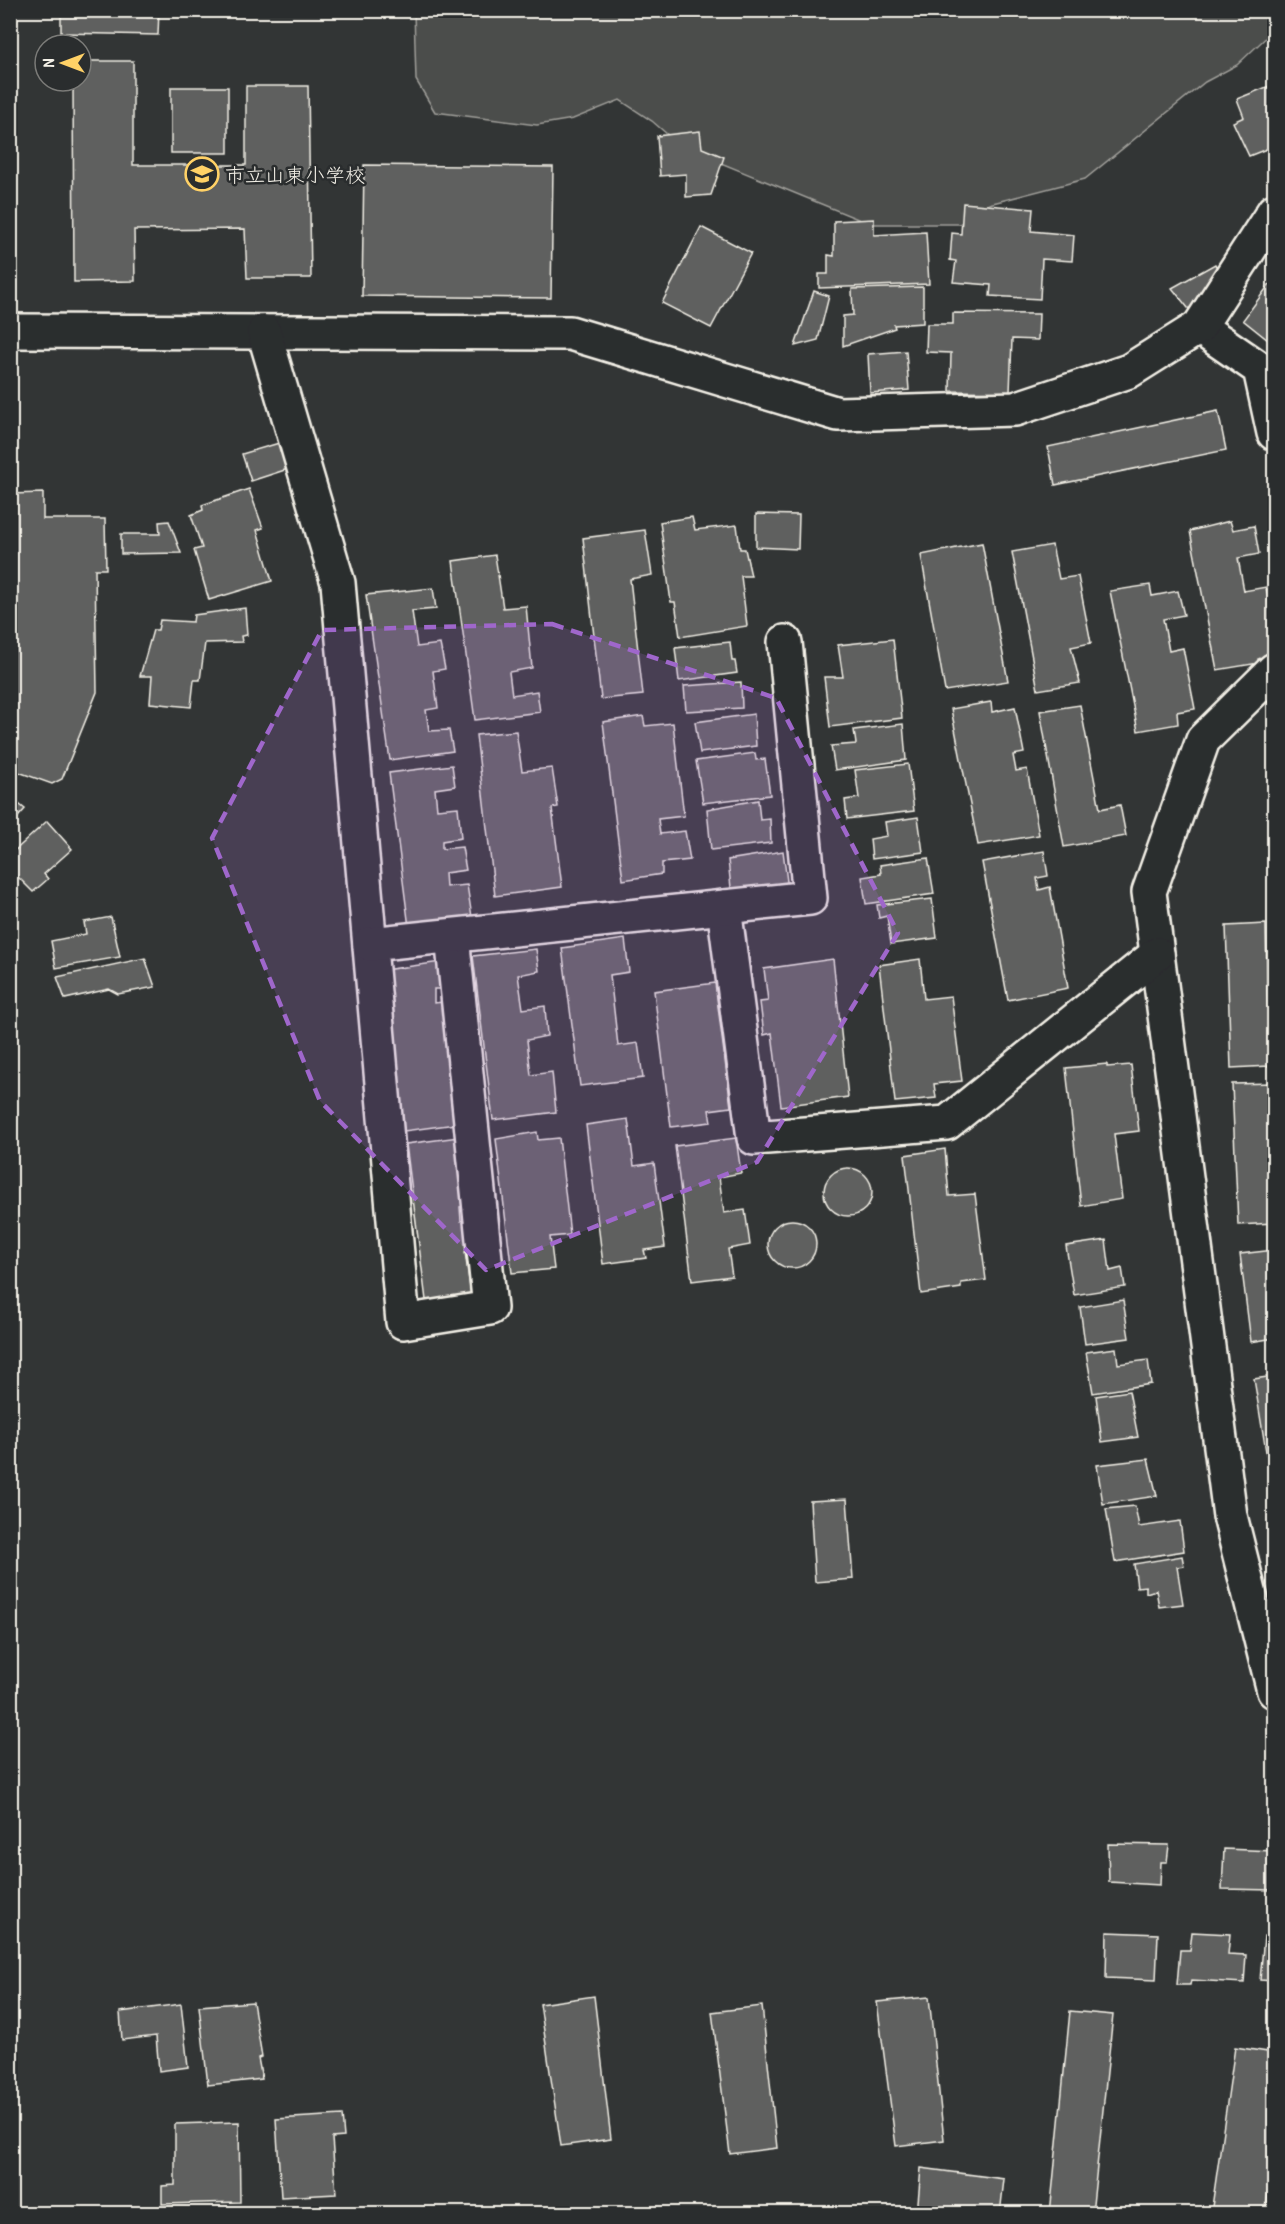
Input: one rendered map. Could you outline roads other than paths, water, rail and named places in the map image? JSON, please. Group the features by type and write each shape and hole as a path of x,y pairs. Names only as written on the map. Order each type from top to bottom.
{"street":[{"path":"10,331 570,333 838,414 1015,409 1129,371 1199,327 1275,212"},
{"path":"1199,327 1260,369 1275,433"},
{"path":"264,332 338,583 403,1322 490,1308 452,936"},
{"path":"370,944 810,898 785,642"},
{"path":"1275,670 1203,740 1149,892 1230,1516 1275,1691"},
{"path":"724,907 754,1138 947,1123 1157,954"}],"place":[{"name":"市立山東小学校","path":"202,174"}]}
